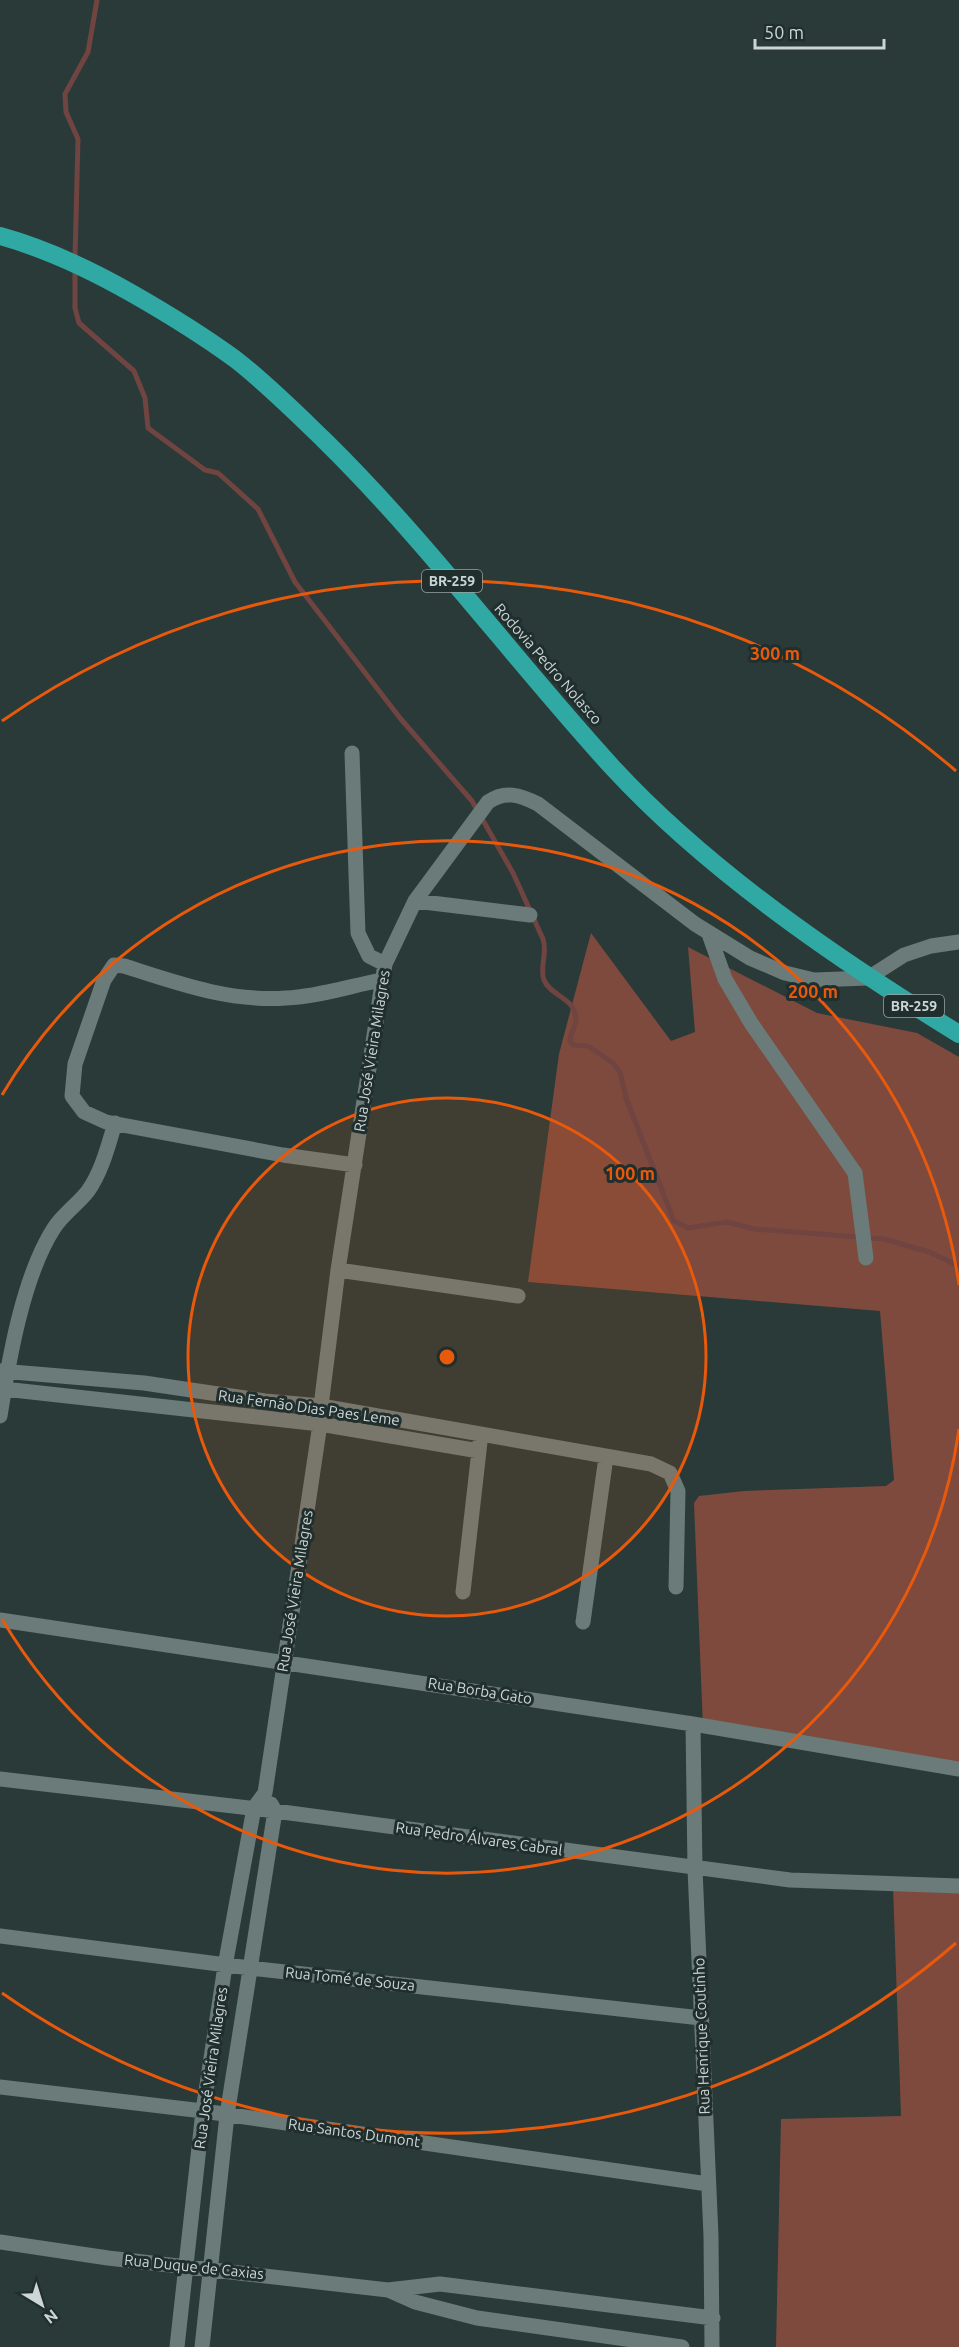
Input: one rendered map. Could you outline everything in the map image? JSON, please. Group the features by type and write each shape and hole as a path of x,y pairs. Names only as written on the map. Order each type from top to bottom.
{"highway":[{"name":"Rodovia Pedro Nolasco","path":"0,236 28,243 97,273 169,315 236,360 295,412 377,494 629,783 724,869 868,978 959,1034"}],"street":[{"path":"352,753 358,933 369,956 385,964"},
{"name":"Rua José Vieira Milagres","path":"321,1406 338,1270 385,964 415,902 488,802 512,794 538,804 709,934 750,958 785,973 814,980 868,978"},
{"path":"415,902 530,915"},
{"path":"709,934 716,959 751,1023 855,1173 866,1258"},
{"path":"868,978 904,955 931,946 959,942"},
{"path":"355,1165 283,1155 115,1123 93,1116 78,1106 72,1096 71,1084 87,1026 112,966 124,966 192,988 261,999 288,998 381,980"},
{"path":"0,1416 4,1371 39,1256 54,1227 87,1192 97,1176 115,1123"},
{"path":"338,1270 518,1296"},
{"name":"Rua Fernão Dias Paes Leme","path":"4,1371 144,1383 265,1401 321,1406 480,1443 606,1456 651,1464 670,1473 678,1491 676,1587"},
{"path":"4,1389 480,1443 463,1592"},
{"name":"Rua José Vieira Milagres","path":"177,2347 203,2111 225,1966 255,1808 266,1793 320,1425"},
{"path":"583,1623 606,1456"},
{"name":"Rua Borba Gato","path":"0,1620 693,1724 959,1769"},
{"name":"Rua Henrique Coutinho","path":"693,1724 695,1869 713,2318 712,2347"},
{"name":"Rua Pedro Álvares Cabral","path":"0,1779 255,1808 790,1880 959,1886"},
{"path":"202,2347 227,2115 275,1811 266,1793"},
{"name":"Rua Tomé de Souza","path":"0,1936 225,1966 701,2018"},
{"name":"Rua Santos Dumont","path":"0,2087 203,2111 708,2184"},
{"name":"Rua Duque de Caxias","path":"0,2242 108,2258 212,2268 388,2290 440,2284 713,2318"},
{"name":"Rua Duque de Caxias","path":"388,2290 415,2302 477,2318 682,2347"}],"shaded area":[{"path":"591,933 671,1041 695,1032 688,947 817,1013 917,1033 959,1057 959,1762 703,1728 694,1503 699,1496 744,1491 886,1486 894,1480 880,1311 528,1282 559,1054"},
{"path":"959,1884 959,2347 776,2347 781,2119 901,2116 893,1885"}],"waterway":[{"path":"75,258 78,139 66,112 65,94 88,52 97,0"},
{"path":"75,268 75,308 79,323 134,371 145,398 148,428 205,470 218,473 258,509 295,582 400,718 472,801 513,873 543,939 544,980 552,990 572,1006 575,1012 576,1022 570,1041 573,1045 588,1046 613,1063 620,1072 626,1098 674,1221 688,1228 727,1222 754,1229 884,1239 929,1252 959,1266"}]}
